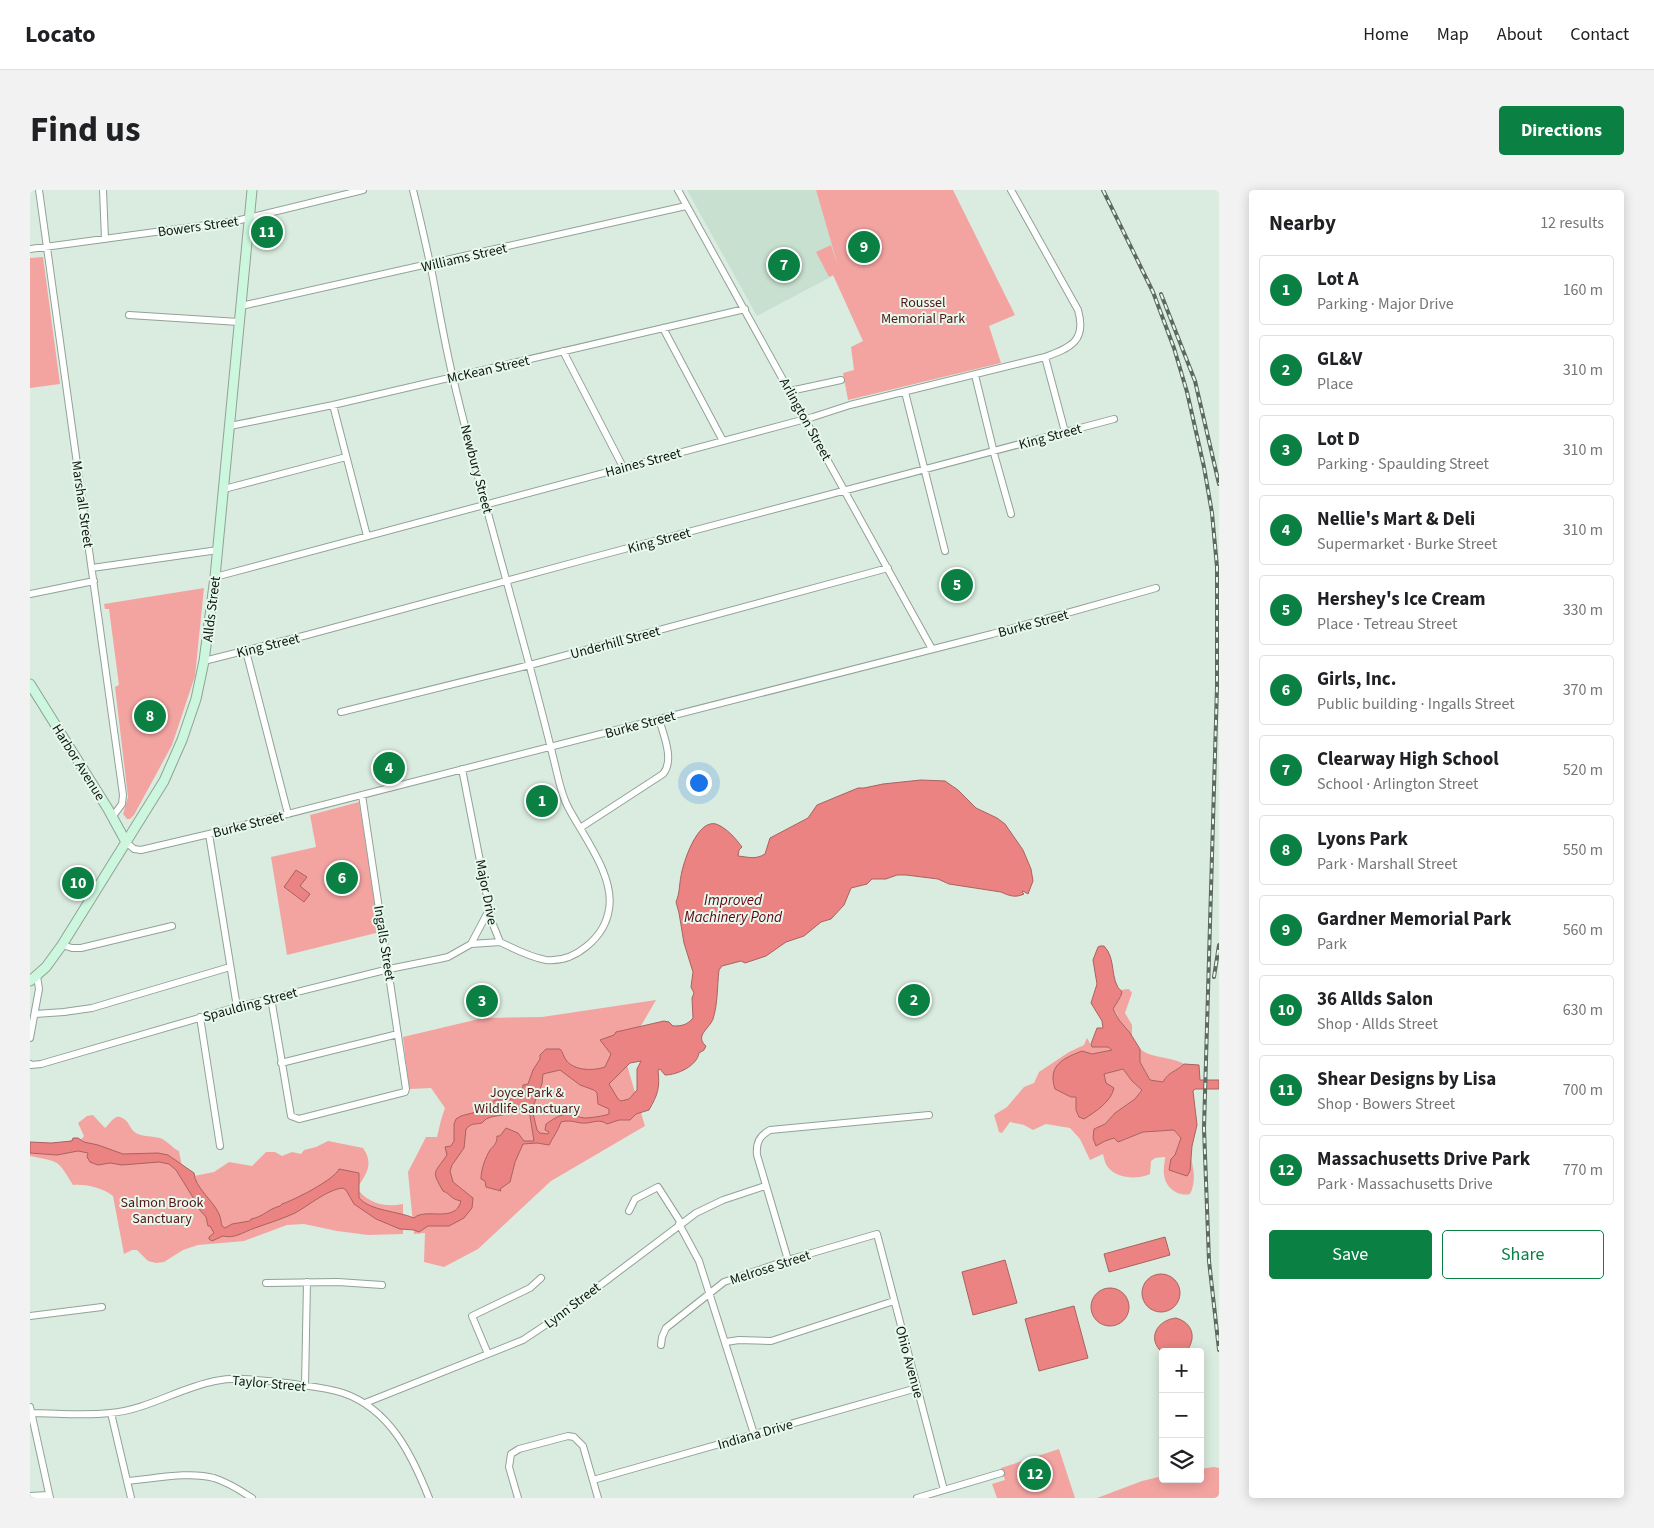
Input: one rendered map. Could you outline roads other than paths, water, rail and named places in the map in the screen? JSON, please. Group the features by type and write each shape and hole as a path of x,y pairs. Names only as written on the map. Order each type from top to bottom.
{"street":[{"name":"Marshall Street","path":"39,190 123,795 122,804 113,816"},
{"path":"103,190 105,239"},
{"name":"Allds Street","path":"33,979 46,967 62,944 159,788 177,754 196,699 204,661 218,550 252,190"},
{"name":"Bowers Street","path":"30,249 250,219 261,214 363,190"},
{"name":"Newbury Street","path":"413,190 452,376 551,746"},
{"name":"Arlington Street","path":"678,190 932,649"},
{"name":"Haines Street","path":"215,577 805,419 850,405 1045,357 1071,346 1080,333 1081,325 1078,310 1011,190"},
{"name":"Williams Street","path":"241,306 686,206"},
{"name":"McKean Street","path":"230,426 333,405 745,309"},
{"path":"129,315 240,322"},
{"path":"663,328 723,441"},
{"path":"563,351 623,467"},
{"path":"1045,357 1066,432"},
{"path":"975,375 1011,514"},
{"path":"790,391 840,380"},
{"path":"905,392 946,551"},
{"path":"333,405 367,536"},
{"name":"King Street","path":"204,661 1114,419"},
{"path":"224,489 346,457"},
{"path":"92,568 218,550"},
{"name":"Underhill Street","path":"341,712 530,665 888,568"},
{"path":"30,594 94,581"},
{"name":"Burke Street","path":"126,842 134,849 141,850 209,834 932,649 1156,588"},
{"path":"246,651 288,814"},
{"name":"Harbor Avenue","path":"30,684 113,816 126,842"},
{"path":"580,828 667,770 668,757 658,719"},
{"name":"Major Drive","path":"462,769 489,910 500,942 526,955 555,960 578,952 590,944 600,932 609,911 609,888 601,867 565,801 551,746"},
{"name":"Ingalls Street","path":"281,1064 291,1116 298,1118 405,1092 406,1089 362,795"},
{"path":"209,834 236,1007"},
{"path":"471,944 489,910"},
{"path":"62,944 72,948 81,948 172,926"},
{"name":"Spaulding Street","path":"30,1064 41,1064 271,998 389,969 448,957 471,944 500,942"},
{"path":"35,1014 72,1011 104,1005 230,967"},
{"path":"30,1038 40,986 33,979"},
{"path":"271,998 281,1064 398,1034"},
{"path":"200,1017 220,1146"},
{"path":"788,1260 765,1186 756,1146 763,1134 770,1130 929,1115"},
{"name":"Lynn Street","path":"366,1404 517,1343 543,1327 680,1224 709,1206 765,1186"},
{"path":"629,1211 635,1199 658,1187 680,1224 699,1261 754,1434"},
{"name":"Melrose Street","path":"661,1345 666,1328 724,1282 788,1260 877,1234"},
{"name":"Ohio Avenue","path":"877,1234 944,1490"},
{"path":"488,1354 472,1316 530,1288 541,1278"},
{"path":"305,1386 307,1282"},
{"path":"266,1283 338,1282 382,1285"},
{"path":"726,1342 739,1340 771,1341 894,1301"},
{"path":"30,1316 102,1307"},
{"name":"Taylor Street","path":"31,1411 110,1413 139,1407 202,1384 224,1379 245,1379 341,1392 366,1404 383,1418 403,1443 429,1498"},
{"name":"Indiana Drive","path":"593,1480 917,1388"},
{"path":"30,1496 50,1496 31,1411"},
{"path":"110,1413 131,1498"},
{"path":"518,1498 509,1467 511,1454 519,1449 568,1436 576,1439 583,1446 598,1498"},
{"path":"917,1498 1000,1474"},
{"path":"127,1481 205,1476 221,1480 252,1498"}],"water":[{"name":"Improved Machinery Pond","path":"921,780 945,781 958,790 976,808 1005,824 1023,850 1031,869 1033,881 1028,894 1023,891 1024,894 1012,896 1001,892 949,884 938,879 906,875 897,875 886,879 872,879 867,884 851,888 844,905 831,919 821,922 804,936 786,942 766,956 745,963 741,961 722,966 719,970 715,1013 702,1035 706,1046 704,1050 699,1053 695,1062 686,1069 665,1075 660,1069 658,1070 658,1091 649,1110 636,1114 630,1120 619,1120 607,1124 600,1121 583,1123 561,1122 549,1145 537,1143 523,1144 515,1162 510,1182 500,1189 501,1191 486,1187 485,1181 481,1179 484,1164 488,1153 496,1143 497,1136 500,1136 506,1128 518,1133 524,1141 534,1141 529,1110 491,1117 482,1123 468,1127 466,1129 464,1148 450,1171 453,1182 473,1198 472,1208 464,1218 449,1226 428,1226 419,1232 400,1229 376,1219 354,1204 343,1188 325,1195 295,1213 239,1235 223,1236 212,1241 209,1237 214,1233 210,1226 208,1226 206,1217 198,1208 176,1170 169,1164 159,1162 98,1165 90,1162 87,1157 88,1153 78,1151 57,1155 30,1153 30,1142 51,1143 72,1141 73,1138 78,1138 84,1142 123,1154 158,1153 168,1155 194,1173 197,1184 216,1209 222,1226 225,1228 232,1224 250,1221 304,1194 330,1179 339,1169 359,1173 359,1198 370,1206 414,1218 419,1215 453,1212 458,1208 461,1201 443,1191 436,1172 447,1155 445,1147 451,1146 454,1141 454,1124 456,1119 476,1112 495,1100 513,1099 522,1096 523,1085 528,1084 533,1070 540,1059 540,1055 546,1049 560,1049 569,1064 579,1068 605,1067 611,1054 600,1040 614,1035 616,1032 664,1021 669,1022 673,1026 682,1025 693,1018 692,998 694,993 691,987 693,972 684,943 676,902 682,870 688,853 692,843 703,828 709,824 716,824 724,828 742,847 739,850 738,856 758,857 765,854 770,838 808,818 817,805 858,788","holes":["641,1061 637,1069 637,1090 629,1099 621,1101 609,1084 630,1063","560,1070 580,1085 594,1090 597,1093 598,1104 609,1109 609,1114 585,1118 565,1114 546,1124 545,1130 549,1132 548,1134 540,1133 537,1130 532,1109 542,1084 543,1074"]},
{"path":"296,870 307,877 300,886 310,894 304,902 284,887"},
{"path":"1100,946 1104,946 1108,951 1116,982 1122,992 1113,1009 1140,1049 1140,1062 1150,1080 1163,1082 1184,1064 1199,1065 1200,1080 1219,1080 1219,1089 1195,1089 1193,1091 1197,1125 1192,1146 1190,1171 1187,1176 1169,1170 1171,1159 1175,1155 1181,1138 1174,1130 1143,1132 1118,1142 1114,1138 1096,1146 1093,1138 1094,1129 1105,1124 1115,1113 1135,1099 1142,1090 1123,1069 1104,1074 1106,1083 1114,1088 1110,1098 1084,1119 1079,1117 1076,1110 1076,1097 1071,1097 1055,1089 1053,1074 1055,1068 1063,1060 1082,1051 1092,1054 1112,1050 1108,1047 1092,1047 1091,1044 1097,1028 1103,1028 1102,1021 1091,1003 1097,984 1093,960"},
{"path":"1165,1237 1170,1255 1109,1272 1104,1254"},
{"path":"1005,1260 1017,1303 973,1315 962,1272"},
{"path":"1161,1274 1168,1275 1174,1280 1179,1286 1179,1300 1174,1306 1168,1311 1161,1312 1154,1311 1148,1306 1143,1300 1142,1293 1143,1286 1148,1280 1154,1275"},
{"path":"1110,1288 1117,1289 1123,1294 1128,1300 1128,1314 1123,1320 1117,1325 1110,1326 1103,1325 1097,1320 1092,1314 1091,1307 1092,1300 1097,1294 1103,1289"},
{"path":"1074,1306 1088,1358 1039,1371 1025,1319"},
{"path":"1176,1318 1182,1320 1190,1327 1192,1336 1188,1348 1158,1348 1155,1342 1156,1331 1159,1326"}],"railway":[{"path":"1103,190 1153,292 1174,348 1187,392 1212,513 1217,567 1217,686 1204,1128 1209,1261 1219,1350"},
{"path":"1161,294 1195,381 1219,484"},
{"path":"1214,977 1219,945"}],"place":[{"name":"Shear Designs by Lisa","path":"267,232"},
{"name":"Gardner Memorial Park","path":"864,247"},
{"name":"Clearway High School","path":"784,265"},
{"name":"Hershey's Ice Cream","path":"957,585"},
{"name":"Lyons Park","path":"150,716"},
{"name":"Nellie's Mart & Deli","path":"389,768"},
{"name":"Lot A","path":"542,801"},
{"name":"Girls, Inc.","path":"342,878"},
{"name":"36 Allds Salon","path":"78,883"},
{"name":"GL&V","path":"914,1000"},
{"name":"Lot D","path":"482,1001"},
{"name":"Massachusetts Drive Park","path":"1035,1474"}],"park label":[{"name":"Roussel Memorial Park","path":"923,310"},
{"name":"Joyce Park & Wildlife Sanctuary","path":"527,1100"},
{"name":"Salmon Brook Sanctuary","path":"162,1210"}]}
